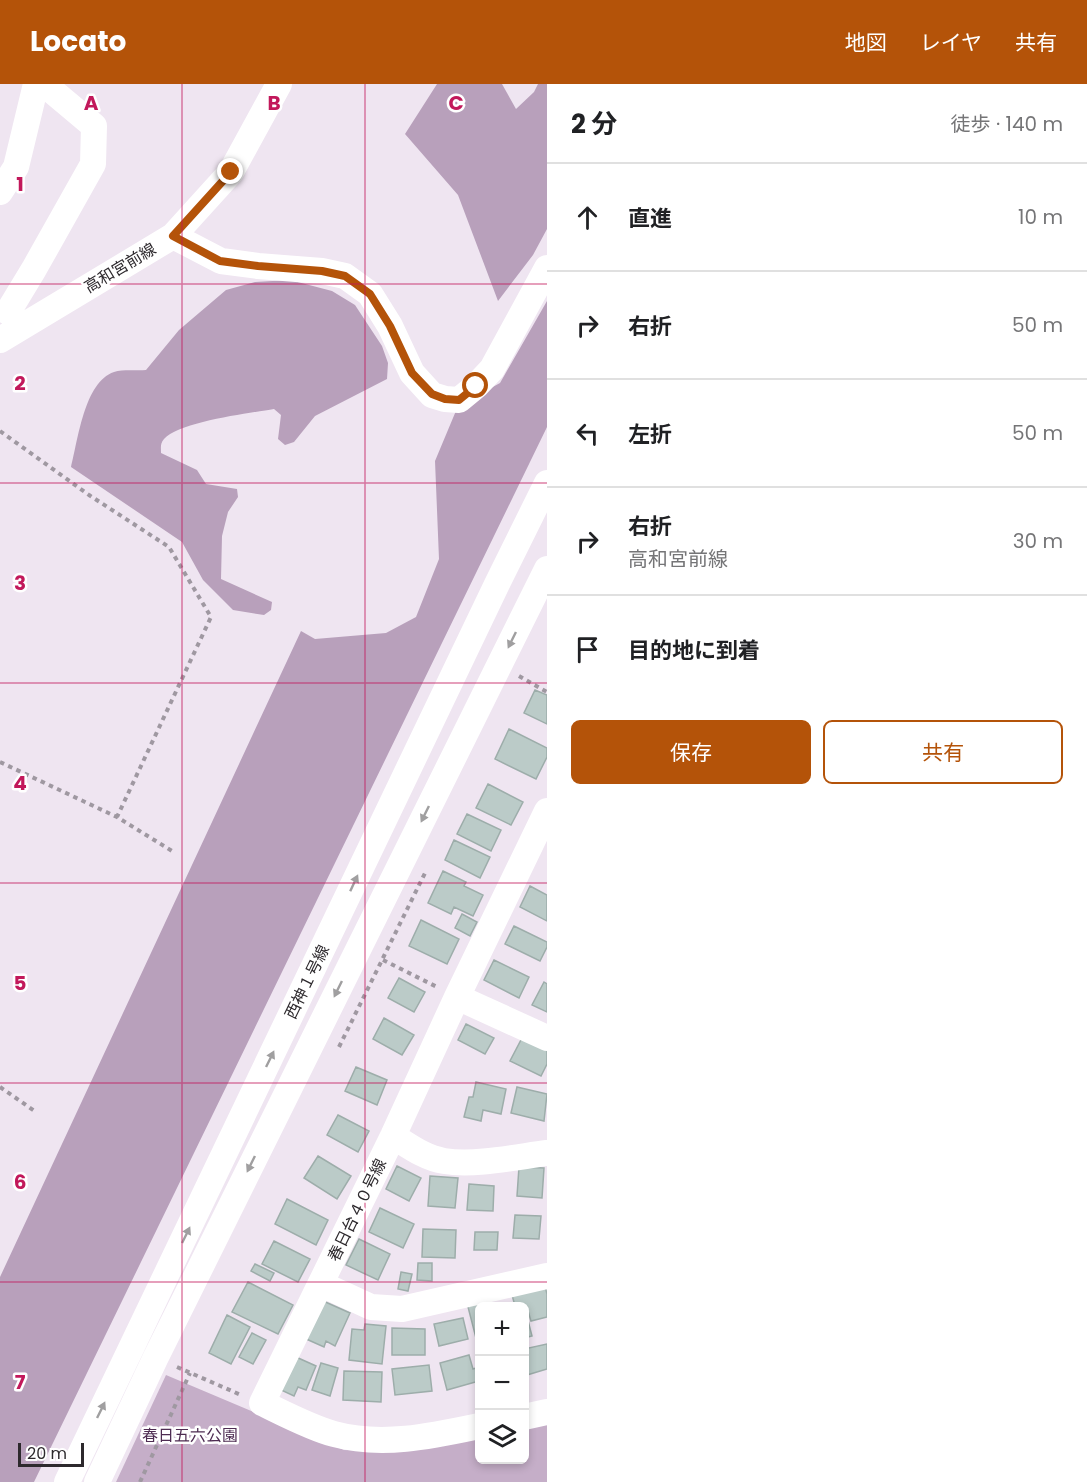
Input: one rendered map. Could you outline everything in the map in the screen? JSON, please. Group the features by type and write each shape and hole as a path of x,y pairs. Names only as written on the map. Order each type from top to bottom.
{"street":[{"path":"0,192 16,167 36,84"},
{"path":"6,318 93,164 94,126 44,84"},
{"name":"高和宮前線","path":"6,318 173,236 231,172 279,84"},
{"path":"173,236 220,261 322,271 345,276 370,294 390,326 412,373 432,394 445,399 459,400 492,369 547,268"},
{"name":"西神１号線","path":"67,1482 547,483"},
{"name":"西神１号線","path":"97,1482 154,1359 539,602 547,568"},
{"path":"497,584 539,602"},
{"name":"春日台４０号線","path":"262,1403 393,1136 547,811"},
{"path":"457,997 547,1038"},
{"path":"393,1136 417,1152 443,1161 488,1161 547,1153"},
{"path":"321,1284 371,1307 402,1309 547,1276"},
{"path":"262,1403 333,1434 378,1441 427,1437 475,1427"},
{"path":"529,1416 547,1412"}],"path":[{"path":"0,431 89,495 170,547 211,617 117,817"},
{"path":"516,675 547,692"},
{"path":"0,762 117,817 172,851"},
{"path":"383,960 457,997"},
{"path":"0,1087 36,1112"},
{"path":"140,1482 190,1374 262,1403"}],"green space":[{"name":"春日五六公園","path":"166,1375 344,1450 393,1452 475,1436 475,1464 529,1464 529,1426 547,1422 547,1482 116,1482"}],"shaded area":[{"path":"437,84 502,84 516,109 534,92 538,84 547,84 547,229 533,255 498,301 458,195 405,134"},
{"path":"290,280 332,291 355,305 382,346 388,363 387,379 315,416 294,442 285,445 278,439 281,415 274,409 199,423 172,433 164,439 161,446 161,453 197,470 206,484 237,489 238,497 228,512 222,536 221,579 272,602 271,610 264,615 233,610 203,580 182,542 71,467 89,400 104,378 118,371 146,370 179,330 226,290 255,282"},
{"path":"547,301 547,427 34,1482 0,1482 0,1277 301,631 315,639 386,633 416,617 439,559 435,461 458,406 500,383"}],"building":[{"path":"535,690 547,695 547,724 524,713"},
{"path":"509,729 547,748 547,757 536,779 495,759"},
{"path":"488,784 523,802 511,825 476,808"},
{"path":"467,814 501,830 491,851 457,834"},
{"path":"454,840 490,857 480,878 445,860"},
{"path":"443,871 466,882 464,886 483,895 473,916 454,907 451,914 428,903"},
{"path":"530,886 547,895 547,921 520,907"},
{"path":"462,914 477,922 470,936 455,928"},
{"path":"421,920 459,939 447,964 409,946"},
{"path":"514,926 547,942 540,961 505,944"},
{"path":"494,960 529,977 519,998 484,980"},
{"path":"399,978 425,992 414,1012 388,998"},
{"path":"544,982 547,984 547,1012 532,1005"},
{"path":"384,1018 414,1035 402,1055 373,1039"},
{"path":"466,1024 494,1038 485,1054 458,1040"},
{"path":"522,1038 547,1050 547,1064 541,1076 510,1061"},
{"path":"356,1067 387,1080 377,1105 345,1091"},
{"path":"476,1082 506,1089 501,1114 483,1110 481,1121 464,1117 469,1097 473,1097"},
{"path":"517,1087 547,1094 544,1121 511,1113"},
{"path":"338,1115 369,1131 358,1152 327,1135"},
{"path":"318,1156 351,1176 337,1199 304,1178"},
{"path":"397,1166 421,1178 409,1201 386,1189"},
{"path":"519,1167 544,1168 542,1198 517,1196"},
{"path":"430,1176 458,1178 455,1208 428,1206"},
{"path":"469,1184 494,1186 493,1211 467,1210"},
{"path":"287,1199 328,1220 316,1245 275,1224"},
{"path":"380,1208 414,1224 403,1248 369,1232"},
{"path":"515,1215 541,1216 539,1239 513,1238"},
{"path":"423,1229 456,1230 455,1258 422,1257"},
{"path":"475,1232 498,1232 497,1250 474,1250"},
{"path":"359,1239 390,1254 378,1280 346,1265"},
{"path":"274,1241 310,1259 298,1282 262,1264"},
{"path":"418,1263 432,1263 432,1281 417,1280"},
{"path":"255,1264 274,1273 270,1281 251,1271"},
{"path":"401,1272 412,1274 408,1291 398,1289"},
{"path":"248,1282 293,1305 278,1334 232,1312"},
{"path":"545,1286 547,1317 531,1321 529,1302 514,1302 512,1295"},
{"path":"487,1298 488,1302 475,1302 475,1334 467,1303"},
{"path":"321,1300 350,1313 335,1346 326,1341 324,1347 304,1338"},
{"path":"227,1315 250,1327 231,1364 209,1353"},
{"path":"463,1318 468,1339 439,1346 434,1324"},
{"path":"365,1324 386,1326 382,1364 349,1360 352,1329 364,1330"},
{"path":"392,1328 425,1329 425,1355 392,1355"},
{"path":"252,1333 266,1340 253,1364 239,1357"},
{"path":"547,1344 547,1369 529,1374 529,1348"},
{"path":"469,1355 473,1369 475,1368 475,1382 447,1390 440,1363"},
{"path":"296,1357 316,1366 306,1390 298,1387 294,1396 281,1390"},
{"path":"321,1363 338,1368 330,1396 312,1390"},
{"path":"429,1365 432,1391 395,1395 392,1369"},
{"path":"344,1371 382,1372 381,1402 343,1400"}],"route":[{"path":"231,172 173,236 220,261 322,271 345,276 370,294 390,326 412,373 432,394 445,399 459,400 476,386"}]}
